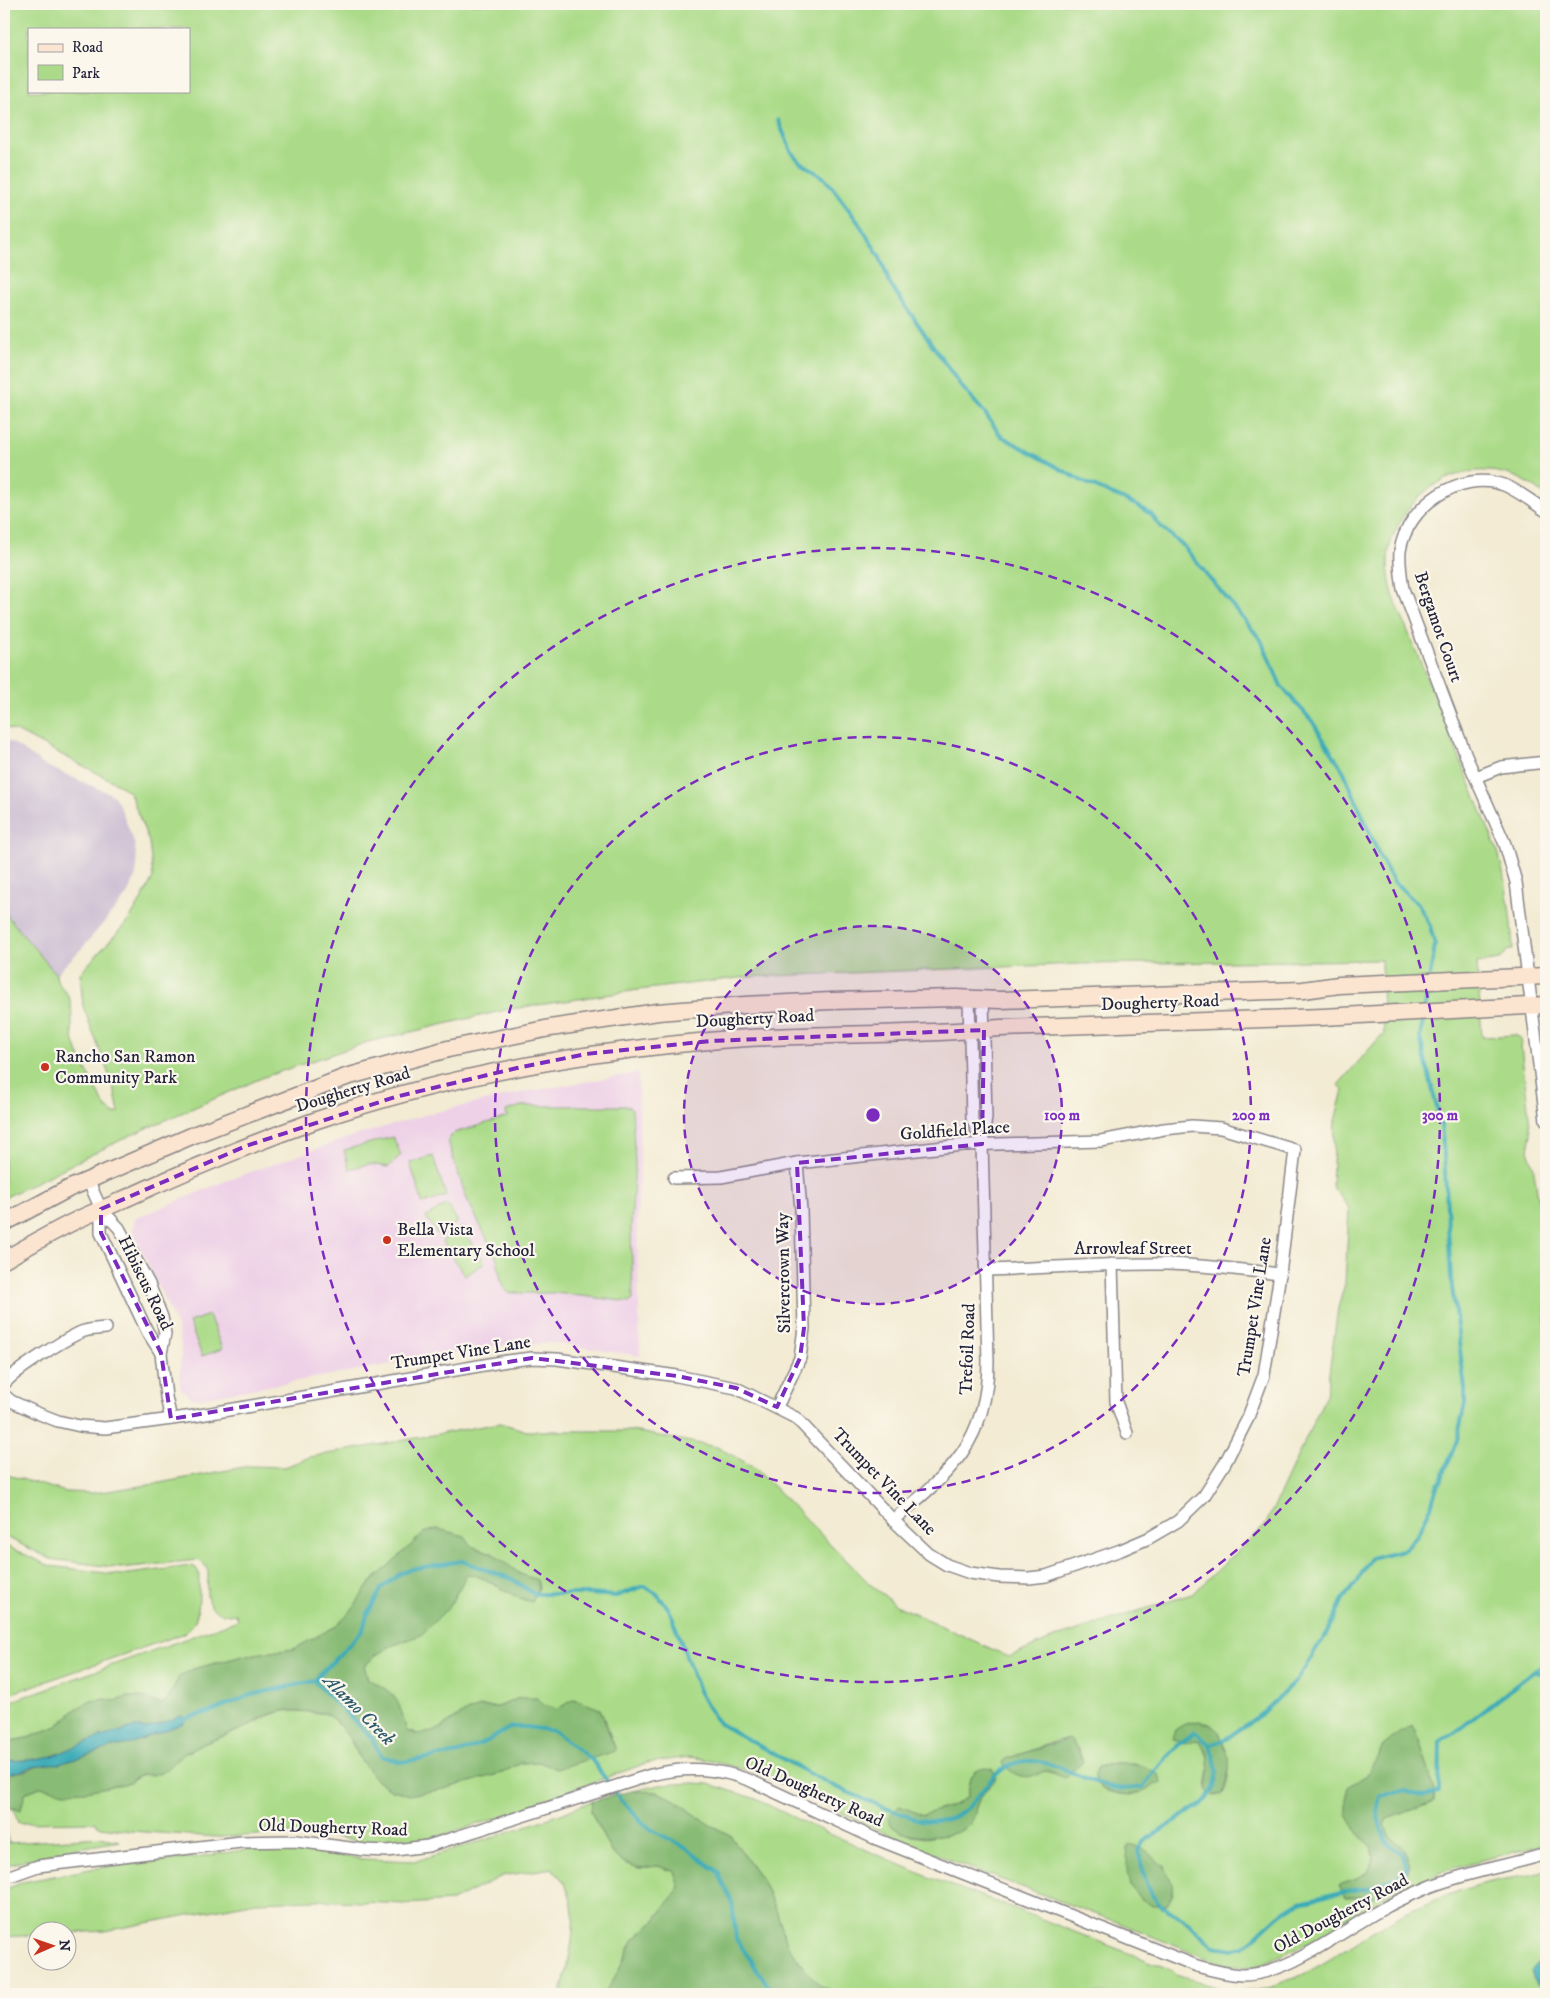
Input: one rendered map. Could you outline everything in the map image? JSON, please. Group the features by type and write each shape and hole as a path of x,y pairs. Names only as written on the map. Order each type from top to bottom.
{"main road":[{"name":"Dougherty Road","path":"4,1223 88,1180 196,1134 346,1077 448,1049 559,1026 658,1012 744,1005 1294,991 1339,985 1546,976"},
{"name":"Dougherty Road","path":"4,1260 78,1219 246,1146 319,1120 394,1097 586,1054 765,1037 890,1035 1539,1005"}],"street":[{"name":"Bergamot Court","path":"1546,511 1505,485 1490,482 1463,484 1433,498 1418,512 1405,534 1400,551 1403,589 1476,777 1505,844 1516,882 1528,976 1539,1005 1546,1120"},
{"path":"1476,777 1502,767 1546,762"},
{"name":"Trefoil Road","path":"893,1520 940,1480 966,1449 979,1422 988,1378 982,1144 972,1119 977,1030 976,999"},
{"name":"Goldfield Place","path":"674,1178 721,1177 797,1164 982,1144 1101,1141 1164,1128 1192,1126 1221,1128 1295,1150"},
{"name":"Trumpet Vine Lane","path":"4,1395 11,1401 37,1413 80,1426 106,1428 171,1419 507,1360 557,1359 677,1376 736,1388 796,1418 893,1520 929,1554 947,1565 970,1573 999,1577 1029,1578 1046,1576 1122,1550 1178,1521 1204,1496 1225,1463 1247,1420 1264,1375 1280,1274 1295,1150"},
{"name":"Silvercrown Way","path":"777,1407 800,1358 804,1328 801,1210 797,1164"},
{"path":"88,1180 101,1209"},
{"name":"Hibiscus Road","path":"101,1209 101,1233 147,1331 161,1353"},
{"name":"Hibiscus Road","path":"101,1209 120,1228 162,1317 165,1334 161,1353 166,1397 171,1419"},
{"path":"1112,1264 1116,1402 1128,1433"},
{"name":"Arrowleaf Street","path":"986,1270 1112,1264 1203,1266 1280,1274"},
{"path":"4,1384 26,1366 78,1333 106,1328"},
{"name":"Old Dougherty Road","path":"4,1878 38,1866 241,1842 296,1840 365,1850 407,1850 428,1846 518,1818 583,1795 652,1775 685,1768 700,1768 729,1773 757,1784 874,1838 1197,1966 1228,1974 1243,1975 1274,1969 1307,1954 1388,1906 1429,1887 1479,1871 1546,1854"}],"highlighted area":[{"path":"984,1030 982,1144 797,1163 804,1328 800,1358 777,1407 736,1388 677,1376 532,1358 171,1419 161,1353 101,1233 101,1209 246,1146 395,1097 586,1054 710,1041"}],"shaded area":[{"path":"4,740 13,743 44,765 113,795 120,806 135,845 136,875 127,895 83,947 56,974 4,912"},
{"name":"Bella Vista Elementary School","path":"638,1073 640,1163 637,1223 640,1356 555,1343 495,1346 200,1398 192,1398 180,1387 181,1346 176,1324 133,1232 135,1219 228,1180 351,1137 428,1114 525,1092"}],"green space":[{"path":"4,4 1546,4 1546,496 1529,484 1510,475 1490,471 1452,476 1420,496 1407,511 1397,527 1390,546 1388,564 1393,595 1498,852 1510,913 1513,950 1508,950 1500,960 1477,963 1482,1037 1515,1035 1520,1038 1531,1134 1528,1150 1533,1165 1540,1211 1546,1230 1546,1844 1459,1866 1419,1881 1360,1910 1302,1946 1253,1967 1230,1966 967,1867 891,1836 757,1773 688,1757 647,1763 546,1799 515,1813 439,1836 411,1841 375,1843 306,1833 217,1837 131,1831 100,1827 94,1822 18,1823 13,1808 18,1810 25,1793 40,1787 130,1783 139,1776 165,1770 188,1751 285,1711 326,1714 342,1728 360,1759 444,1789 502,1773 521,1763 539,1762 556,1768 616,1750 600,1709 557,1709 519,1698 498,1707 480,1707 464,1713 434,1732 416,1734 407,1731 404,1721 384,1688 368,1679 364,1666 376,1655 391,1646 421,1635 449,1607 467,1574 484,1579 515,1596 532,1602 539,1588 537,1580 520,1574 492,1553 472,1546 438,1529 424,1533 370,1583 351,1611 334,1628 294,1649 247,1655 193,1669 161,1705 128,1697 114,1701 105,1699 76,1709 57,1726 28,1738 4,1742 4,1704 238,1620 236,1614 222,1614 211,1606 207,1596 207,1570 205,1565 198,1560 120,1568 51,1559 4,1536 4,1474 66,1492 93,1493 149,1485 249,1466 285,1467 310,1457 500,1423 527,1431 633,1431 717,1447 754,1467 871,1585 896,1605 1009,1657 1056,1637 1192,1594 1265,1526 1326,1395 1338,1308 1345,1284 1349,1208 1332,1186 1335,1121 1343,1090 1338,1085 1380,1037 1384,1036 1381,960 1079,964 747,977 638,990 505,1010 368,1042 264,1077 129,1136 4,1198 4,912 56,974 56,978 70,1000 72,1033 75,1046 106,1108 115,1114 119,1113 114,1088 83,1006 80,973 129,920 153,877 149,842 130,793 118,784 20,733 4,727","holes":["1412,1725 1426,1762 1435,1801 1387,1819 1384,1825 1389,1836 1402,1845 1401,1872 1396,1887 1384,1894 1346,1897 1339,1885 1357,1879 1367,1872 1374,1857 1372,1846 1359,1835 1347,1787 1367,1775 1378,1758 1382,1747","1219,1732 1229,1770 1223,1795 1206,1785 1208,1773 1206,1752 1200,1741 1195,1740","1060,1740 1078,1749 1083,1761 1065,1777 1006,1759","1114,1763 1135,1763 1159,1774 1141,1791 1129,1795 1104,1790 1098,1767","971,1778 997,1778 978,1802 969,1825 962,1830 926,1838 912,1836 893,1827 899,1806 916,1814 927,1815 945,1809 967,1797","1146,1851 1164,1866 1173,1894 1167,1905 1144,1902 1129,1885"]},
{"path":"521,1106 628,1106 632,1109 635,1163 631,1226 633,1300 630,1302 556,1293 508,1293 502,1285 497,1259 466,1197 448,1142 454,1133 507,1117 506,1111"},
{"path":"393,1137 401,1155 388,1167 369,1164 349,1169 344,1150"},
{"path":"433,1156 446,1196 423,1204 410,1163"},
{"path":"447,1204 458,1222 438,1235 426,1217"},
{"path":"462,1227 485,1263 465,1276 442,1241"},
{"path":"209,1315 222,1349 202,1356 189,1322"},
{"path":"438,1529 465,1536 472,1546 492,1553 520,1574 537,1580 539,1588 532,1602 515,1596 484,1579 467,1574 449,1607 421,1635 391,1646 376,1655 364,1666 368,1679 392,1694 396,1699 407,1731 416,1734 434,1732 464,1713 480,1707 498,1707 519,1698 537,1698 545,1706 557,1709 574,1699 600,1709 616,1751 556,1769 539,1762 521,1763 502,1773 444,1789 409,1795 390,1789 377,1781 360,1759 351,1740 335,1720 325,1713 287,1710 267,1715 244,1728 205,1743 182,1755 164,1772 141,1775 130,1783 86,1791 65,1792 40,1787 25,1793 21,1810 13,1808 4,1810 4,1781 8,1779 8,1774 29,1770 48,1762 59,1764 113,1747 130,1744 184,1723 160,1725 145,1729 136,1727 94,1739 53,1756 29,1760 4,1761 4,1742 28,1738 57,1726 76,1709 91,1701 105,1699 114,1701 128,1697 142,1697 161,1704 168,1699 179,1677 193,1669 247,1655 294,1649 334,1627 351,1611 370,1583 424,1533"},
{"path":"4,1545 50,1566 121,1575 191,1566 196,1568 199,1573 199,1598 195,1621 185,1633 4,1696"},
{"path":"1199,1721 1210,1724 1219,1732 1229,1758 1229,1769 1223,1795 1212,1796 1207,1789 1209,1771 1207,1752 1200,1741 1195,1740 1185,1743 1173,1740 1176,1729 1185,1724"},
{"path":"1412,1725 1426,1762 1435,1801 1387,1819 1384,1824 1389,1836 1402,1845 1410,1864 1407,1875 1395,1888 1377,1897 1346,1897 1339,1885 1357,1879 1367,1872 1374,1857 1372,1846 1359,1835 1347,1815 1347,1787 1367,1775 1378,1758 1382,1747"},
{"path":"1068,1739 1073,1742 1083,1761 1065,1778 1046,1771 1026,1777 1021,1776 1013,1773 1003,1764 1005,1759"},
{"path":"1114,1763 1142,1766 1159,1774 1161,1782 1131,1795 1104,1790 1098,1786 1094,1775 1098,1767"},
{"path":"985,1768 992,1769 997,1778 982,1795 972,1822 963,1830 952,1834 925,1837 900,1831 892,1825 888,1817 899,1806 923,1815 956,1804 967,1797 971,1778 975,1771"},
{"path":"709,1784 756,1799 807,1824 933,1879 995,1901 1172,1970 1176,1974 1234,1991 1256,1990 1279,1985 1303,1975 1392,1920 1448,1895 1487,1883 1546,1871 1546,1963 1537,1964 1541,1985 1546,1984 1546,1994 842,1994 820,1986 788,1946 777,1913 763,1882 730,1835 710,1825 675,1800 657,1792 632,1791 660,1785"},
{"path":"632,1791 657,1792 675,1800 710,1825 730,1835 763,1882 777,1913 788,1946 820,1986 842,1994 603,1994 613,1981 634,1939 654,1921 680,1887 675,1872 658,1866 639,1868 623,1862 611,1852 591,1812 592,1801"},
{"path":"592,1801 591,1812 611,1852 623,1862 639,1868 658,1866 675,1872 680,1887 654,1921 634,1939 613,1981 603,1994 561,1994 570,1954 573,1913 571,1899 565,1884 552,1868 502,1876 452,1901 406,1904 315,1900 256,1902 105,1931 78,1932 78,1920 28,1920 28,1936 4,1937 4,1890 23,1882 96,1868 175,1860 258,1848 301,1849 362,1859 416,1861 561,1814"},
{"path":"7,1828 8,1843 100,1837 119,1841 62,1851 4,1866 4,1829"},
{"path":"1134,1845 1159,1862 1170,1877 1172,1886 1167,1905 1153,1906 1132,1888 1127,1874 1127,1856 1128,1846"}],"water":[{"path":"181,1716 185,1718 184,1723 130,1744 113,1747 59,1764 40,1765 8,1774 8,1779 4,1781 4,1761 29,1760 53,1756 94,1739 136,1727 145,1729"},
{"path":"1546,1963 1546,1984 1540,1984 1534,1979 1531,1971 1537,1964"}],"waterway":[{"path":"778,120 791,151 799,161 823,177 858,222 880,257 890,284 961,386 984,412 1001,436 1082,481 1136,505 1151,514 1159,525 1184,547 1261,640 1281,686 1312,721 1344,772 1380,857 1393,881 1419,905 1430,926 1435,945 1430,976"},
{"path":"1425,1008 1428,985"},
{"path":"1210,1745 1226,1739 1264,1712 1296,1681 1329,1630 1343,1599 1371,1558 1406,1549 1416,1537 1431,1507 1437,1486 1457,1440 1465,1403 1465,1389 1451,1279 1441,1125 1420,1038 1424,1015"},
{"path":"314,1681 363,1630 367,1615 382,1588 400,1574 412,1569 462,1561 512,1579 534,1594 616,1596 644,1586 657,1594 669,1609 699,1691 713,1716 720,1724 799,1768 860,1798 921,1820 938,1821 954,1817 964,1811 994,1776 1003,1769 1014,1763 1027,1761 1050,1764 1106,1786 1123,1789 1143,1787 1166,1757 1195,1732 1210,1745 1218,1772 1214,1789 1206,1801 1144,1841 1138,1850 1145,1878 1152,1895 1161,1906 1178,1915 1214,1946 1234,1949 1244,1947 1279,1915 1300,1902 1346,1891 1370,1888 1402,1875 1407,1867 1401,1852 1387,1843 1382,1832 1377,1812 1380,1796 1391,1792 1405,1791 1421,1796 1439,1793 1440,1741 1462,1727 1546,1662"},
{"path":"1534,1672 1546,1674"},
{"name":"Alamo Creek","path":"181,1720 212,1711 251,1695 314,1681 371,1737 381,1756 401,1762 459,1753 486,1742 511,1727 554,1731 592,1760 619,1798 642,1822 652,1830 687,1848 718,1872 732,1902 736,1939 774,1994"}],"place":[{"name":"Rancho San Ramon Community Park","path":"45,1067"},
{"name":"Bella Vista Elementary School","path":"387,1240"}]}
